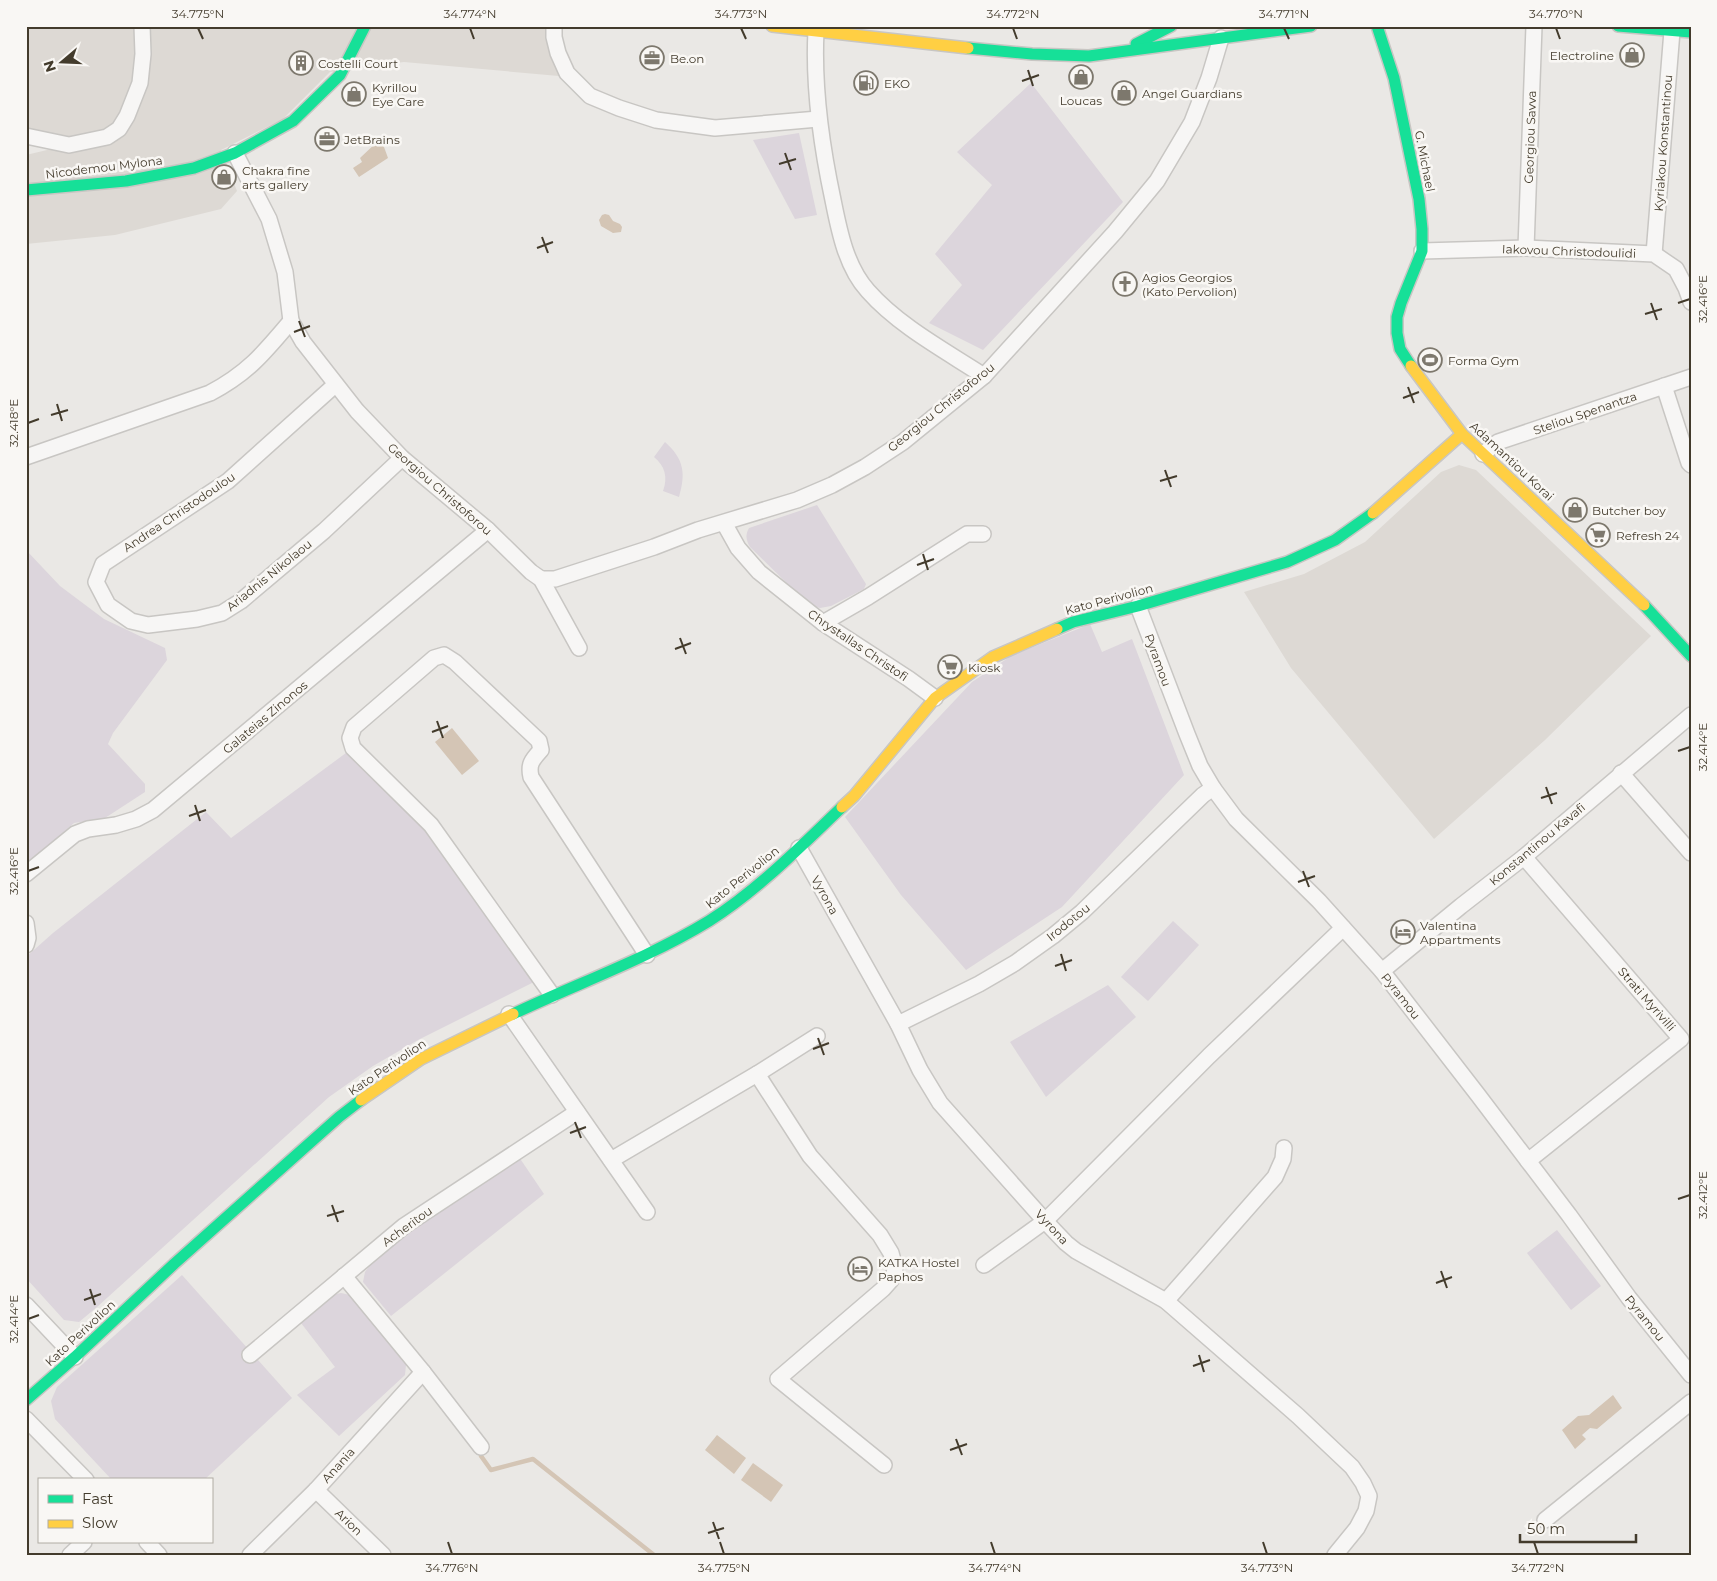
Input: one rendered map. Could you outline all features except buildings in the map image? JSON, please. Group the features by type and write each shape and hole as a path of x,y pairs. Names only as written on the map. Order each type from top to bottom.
{"main road":[{"name":"Nicodemou Mylona","path":"26,190 126,181 194,168 235,153 292,121 340,75 365,26"},
{"path":"772,26 1032,54 1089,56 1116,54 1222,32 1311,26"},
{"path":"1116,54 1171,26"},
{"name":"G. Michael","path":"1377,26 1394,78 1419,199 1422,250"},
{"path":"1618,26 1691,32"},
{"name":"G. Michael","path":"1393,35 1394,78"},
{"name":"Adamantiou Korai","path":"1422,250 1397,317 1397,334 1400,349 1407,362 1462,434 1618,579 1691,656"},
{"name":"Kato Perivolion","path":"26,1400 174,1264 339,1117 375,1089 421,1059 509,1014 647,955 710,920 751,890 854,796 935,698 993,657 1073,622 1138,606 1287,562 1335,540 1372,514 1462,434"}],"street":[{"path":"26,136 69,145 107,137 120,129 140,83 143,54 142,26"},
{"path":"554,26 554,37 558,54 567,73 590,96 619,108 656,120 715,128 818,119"},
{"name":"Georgiou Savva","path":"1526,248 1534,26"},
{"path":"816,31 818,119 824,160 842,239 852,265 866,289 885,308 908,326 984,376"},
{"name":"Kyriakou Konstantinou","path":"1654,254 1672,31"},
{"name":"Georgiou Christoforou","path":"541,579 555,579 797,500 832,485 865,467 902,442 984,376 1102,247 1157,181 1192,122 1209,78 1222,32"},
{"name":"Georgiou Christoforou","path":"235,153 271,226 285,272 291,321 303,342 357,411 402,458 488,530 530,572 541,579 579,648"},
{"name":"Iakovou Christodoulidi","path":"1422,250 1526,248 1654,254 1676,269 1691,302"},
{"path":"26,456 210,393 229,383 260,358 291,321"},
{"name":"Steliou Spenantza","path":"1483,454 1498,442 1691,377"},
{"name":"Andrea Christodoulou","path":"96,582 103,564 228,482 335,385"},
{"path":"1664,386 1691,465"},
{"name":"Ariadnis Nikolaou","path":"96,582 108,605 131,620 148,625 197,619 222,613 241,601 324,531 402,458"},
{"name":"Chrystallas Christofi","path":"724,523 738,548 759,572 823,623 935,698"},
{"name":"Galateias Zinonos","path":"26,874 75,834 88,828 116,825 136,819 152,810 488,530"},
{"path":"823,623 868,597 967,534 983,534"},
{"name":"Pyramou","path":"1138,606 1200,766 1213,788 1236,819 1319,901 1382,971 1528,1161 1629,1298 1691,1375"},
{"path":"552,995 431,825 353,748 350,738 354,726 434,658 444,655 455,662 539,740 541,750 533,759 529,768 531,777 647,955"},
{"name":"Konstantinou Kavafi","path":"1382,971 1524,857 1621,773 1691,716"},
{"path":"1621,773 1691,853"},
{"name":"Irodotou","path":"898,1024 979,984 1015,963 1053,936 1082,912 1203,795 1213,788"},
{"name":"Vyrona","path":"799,848 898,1024 920,1070 940,1103 1076,1252 1166,1301 1298,1416 1352,1468 1363,1483 1369,1496 1366,1512 1357,1528 1335,1555"},
{"name":"Strati Myrivilli","path":"1524,857 1681,1039 1528,1161"},
{"path":"26,923 28,938 26,945"},
{"path":"984,1265 1046,1221 1209,1056 1343,928"},
{"path":"509,1014 647,1212"},
{"path":"611,1160 818,1036"},
{"path":"757,1074 810,1156 880,1235 891,1253 895,1268 891,1280 883,1289 778,1380 884,1465"},
{"name":"Acheritou","path":"250,1355 404,1226 577,1112"},
{"path":"1166,1301 1275,1177 1284,1148"},
{"path":"344,1276 423,1372 481,1448"},
{"path":"26,1305 75,1357"},
{"name":"Anania","path":"250,1555 316,1490 423,1372"},
{"path":"1545,1520 1691,1402"},
{"path":"26,1419 84,1478"},
{"name":"Arion","path":"316,1490 383,1555"},
{"path":"70,1555 82,1544"},
{"path":"149,1544 159,1555"}],"shaded area":[{"path":"26,26 553,26 570,77 404,62 330,72 283,119 221,150 237,191 221,209 115,235 26,244 26,155 68,145 26,134"},
{"path":"1031,83 1123,202 983,350 929,323 962,285 935,254 992,185 957,152"},
{"path":"799,133 817,215 795,219 753,140"},
{"path":"378,141 384,147 388,158 359,177 353,168 362,162 360,158"},
{"path":"605,214 620,224 622,227 621,232 613,233 601,226 599,220"},
{"path":"665,442 676,454 682,467 683,474 679,497 663,491 665,476 663,468 654,457"},
{"path":"1459,465 1476,470 1651,636 1545,740 1434,839 1291,668 1244,592 1304,574 1365,542 1441,472"},
{"path":"817,505 866,584 864,589 831,606 820,608 809,605 750,547 746,538 749,528"},
{"path":"26,550 60,586 104,619 165,648 167,660 113,733 108,744 145,784 145,792 105,818 74,823 26,865"},
{"path":"1090,624 1102,652 1132,639 1184,775 1062,907 966,970 901,895 845,817 972,682 1011,656"},
{"path":"452,728 479,761 462,775 435,742"},
{"path":"350,750 437,844 538,980 418,1040 373,1066 329,1097 97,1307 79,1322 64,1320 26,1278 26,957 53,933 206,812 231,838"},
{"path":"1173,921 1199,945 1148,1001 1121,977"},
{"path":"1108,985 1136,1017 1046,1097 1010,1042"},
{"path":"519,1157 544,1194 391,1316 363,1282 365,1272 376,1257 422,1222"},
{"path":"1557,1230 1601,1286 1571,1310 1527,1253"},
{"path":"182,1275 292,1398 206,1478 110,1478 55,1419 51,1401 57,1387"},
{"path":"341,1293 350,1295 360,1306 404,1358 406,1365 405,1375 339,1436 297,1395 335,1367 301,1323 332,1295"},
{"path":"1613,1395 1622,1408 1597,1429 1590,1428 1582,1435 1586,1439 1575,1449 1562,1430 1578,1416 1589,1415"},
{"path":"717,1435 746,1458 734,1474 705,1450"},
{"path":"753,1463 783,1485 771,1502 741,1480"}],"waterway":[{"path":"481,1449 481,1456 491,1470 533,1459 654,1555"}],"traffic: fast":[{"path":"26,190 126,181 194,168 235,153 293,121 340,75 365,26"},
{"path":"1136,44 1171,26"},
{"path":"968,48 1032,54 1089,56 1311,26"},
{"path":"1377,26 1394,78 1419,199 1422,251 1397,317 1400,349 1411,366"},
{"path":"1618,26 1691,32"},
{"path":"1057,629 1073,622 1138,606 1287,562 1335,540 1373,513"},
{"path":"1644,605 1691,656"},
{"path":"513,1014 637,959 709,921 762,882 842,807"},
{"path":"26,1400 174,1264 339,1117 361,1100"}],"traffic: slow":[{"path":"772,26 968,48"},
{"path":"1411,366 1462,434 1644,605"},
{"path":"1373,513 1462,434"},
{"path":"842,807 854,796 935,698 993,657 1057,629"},
{"path":"361,1100 421,1059 513,1014"}],"place":[{"name":"Electroline","path":"1632,55"},
{"name":"Be.on","path":"652,58"},
{"name":"Costelli Court","path":"301,63"},
{"name":"Loucas","path":"1081,77"},
{"name":"EKO","path":"866,83"},
{"name":"Angel Guardians","path":"1124,93"},
{"name":"Kyrillou Eye Care","path":"354,94"},
{"name":"JetBrains","path":"327,139"},
{"name":"Chakra fine arts gallery","path":"224,177"},
{"name":"Agios Georgios (Kato Pervolion)","path":"1125,284"},
{"name":"Forma Gym","path":"1430,360"},
{"name":"Butcher boy","path":"1575,510"},
{"name":"Refresh 24","path":"1598,535"},
{"name":"Kiosk","path":"950,667"},
{"name":"Valentina Appartments","path":"1403,932"},
{"name":"KATKA Hostel Paphos","path":"860,1269"}]}
